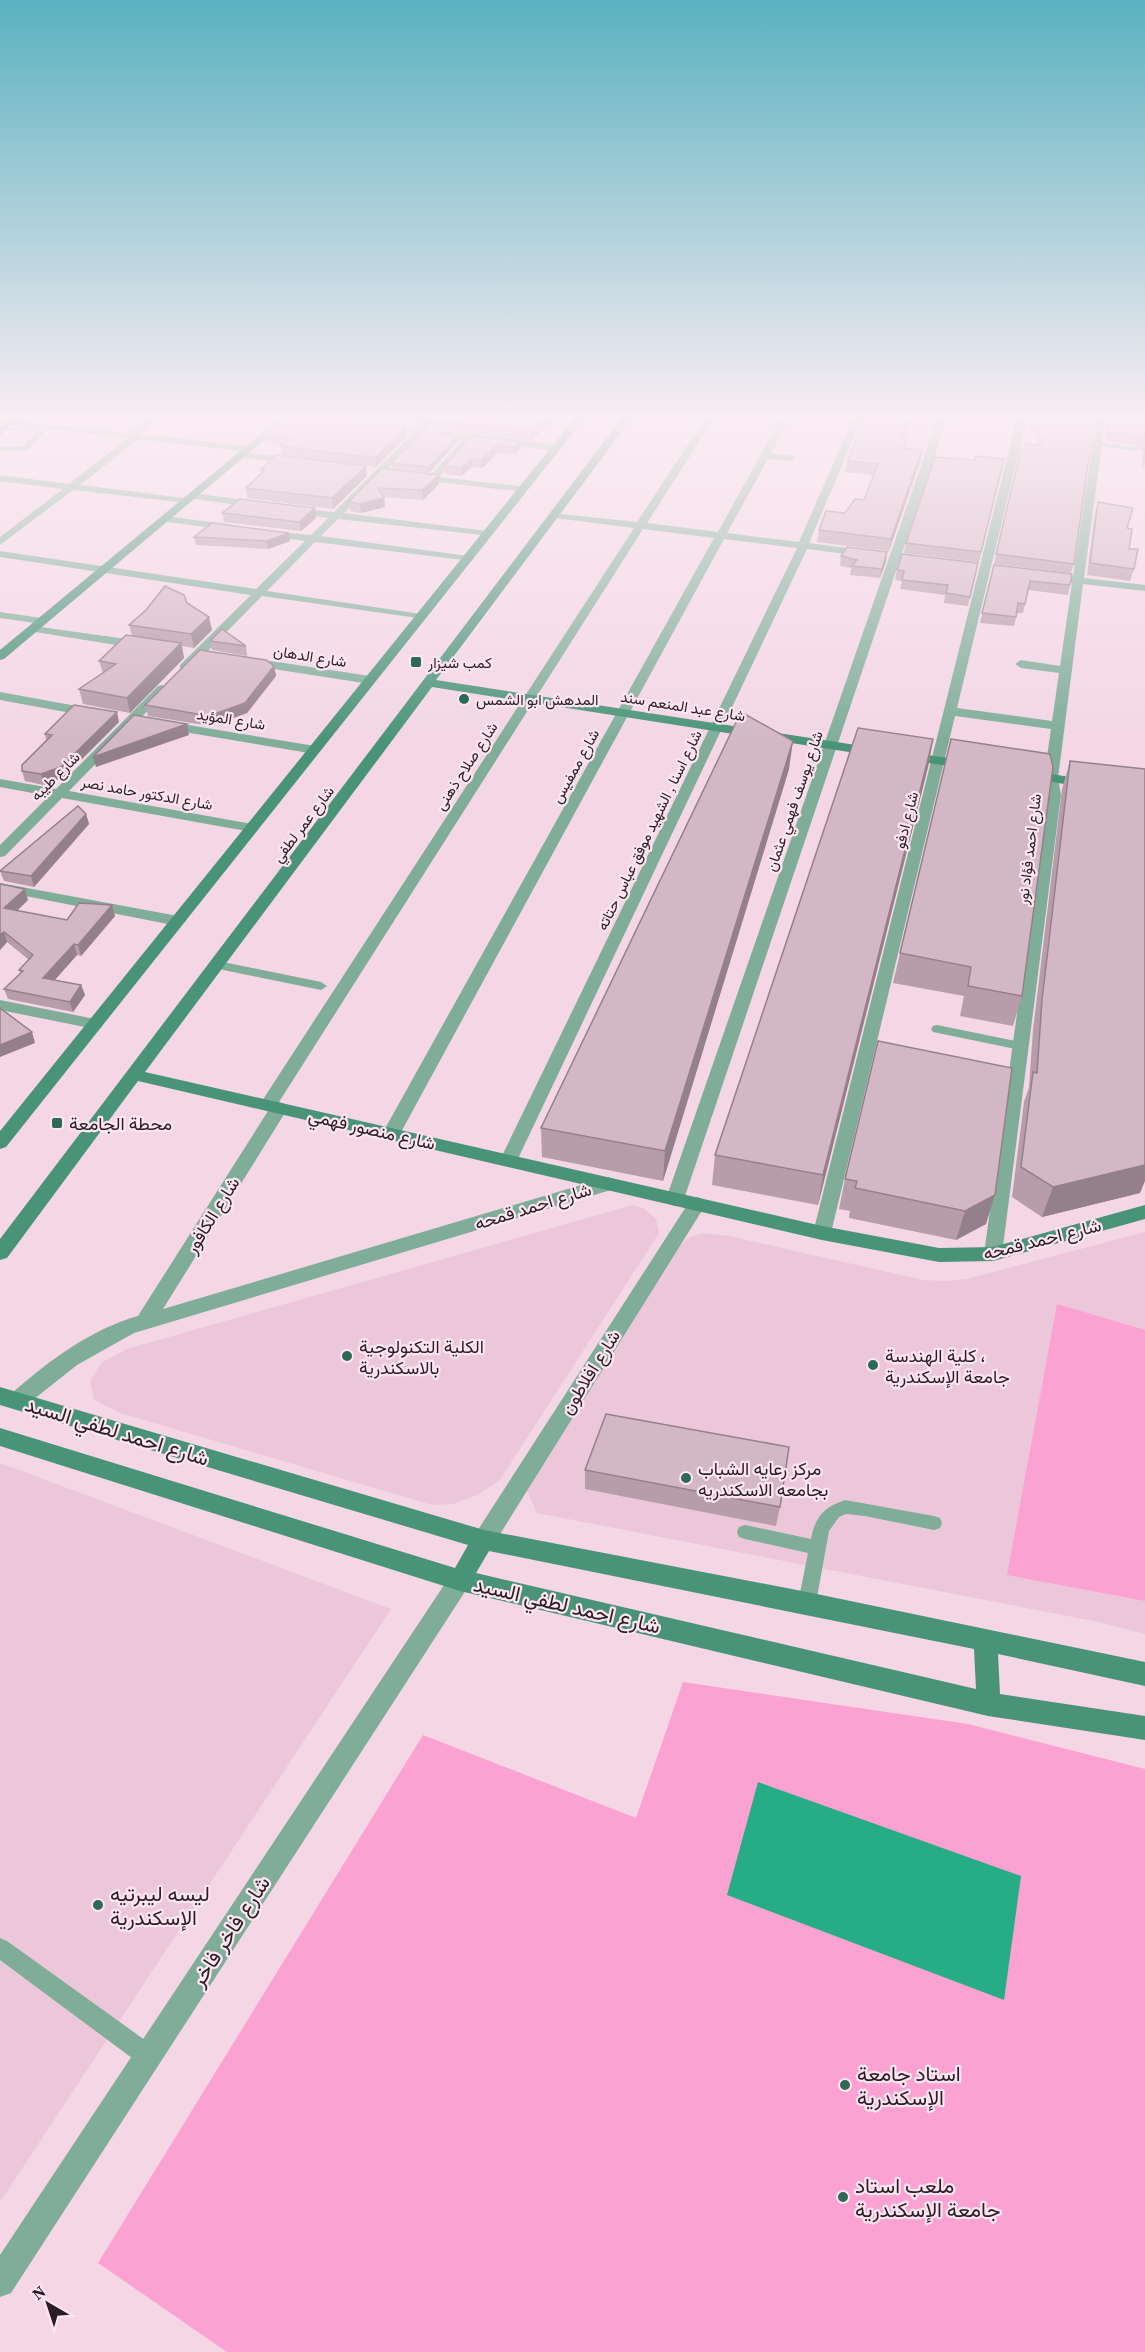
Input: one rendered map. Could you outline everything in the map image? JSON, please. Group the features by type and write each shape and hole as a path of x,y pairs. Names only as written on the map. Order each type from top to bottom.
{"street":[{"path":"0,542 24,524"},
{"path":"0,656 159,524"},
{"path":"202,524 468,559"},
{"name":"شارع طيبه","path":"0,853 59,794 144,722 197,654 326,524"},
{"path":"410,524 487,534"},
{"name":"شارع عمر لطفي","path":"0,1143 495,524"},
{"name":"شارع عمر لطفي","path":"0,1253 548,524"},
{"path":"629,524 900,558"},
{"name":"شارع ممفيس","path":"391,1134 728,524"},
{"name":"شارع اسنا , الشهيد موفق عباس حتاته","path":"509,1160 813,524"},
{"name":"شارع يوسف فهمي عثمان","path":"675,1199 830,746 900,558 910,524"},
{"name":"شارع ادفو","path":"822,1233 996,524"},
{"name":"شارع احمد فؤاد نور","path":"993,1254 1054,795 1051,778 1086,524"},
{"name":"شارع صلاح ذهنى","path":"273,1107 640,525"},
{"path":"0,554 421,617"},
{"path":"1055,577 1145,588"},
{"path":"0,615 37,625 150,647"},
{"name":"شارع الدهان","path":"243,661 370,680"},
{"path":"1021,664 1066,670"},
{"name":"شارع عبد المنعم سند","path":"429,683 830,746 983,767"},
{"name":"شارع المؤيد","path":"0,696 315,750"},
{"path":"950,711 1058,726"},
{"path":"1017,772 1098,785"},
{"name":"شارع الدكتور حامد نصر","path":"0,783 252,828"},
{"path":"0,887 178,921"},
{"path":"0,1005 95,1024"},
{"name":"شارع منصور فهمي","path":"135,1075 608,1184"},
{"name":"شارع الكافور","path":"146,1321 273,1107"},
{"name":"شارع احمد قمحه","path":"9,1398 98,1341 146,1321 608,1184 822,1233 939,1256 993,1254 1145,1212"},
{"name":"شارع افلاطون","path":"484,1540 697,1204"},
{"name":"شارع احمد لطفي السيد","path":"9,1398 484,1540 807,1603 1145,1674"},
{"name":"شارع احمد لطفي السيد","path":"0,1437 460,1580 987,1704 1145,1728"},
{"path":"460,1580 484,1540"},
{"name":"شارع فاخر فاخر","path":"0,2282 460,1580"},
{"path":"986,1642 987,1704"}],"lane":[{"path":"218,965 321,986"},
{"path":"937,1029 1021,1046"},
{"path":"807,1603 821,1528 832,1512 845,1507 865,1509 934,1523"},
{"path":"746,1532 818,1548"},
{"path":"0,1948 148,2056"}],"shaded area":[{"name":"الكلية التكنولوجية بالاسكندرية","path":"633,1205 643,1208 656,1219 659,1233 500,1480 477,1495 453,1504 432,1505 120,1413 94,1400 90,1382 101,1363 127,1349"},
{"name":"كلية الهندسة ، جامعة الإسكندرية","path":"1145,1232 1145,1634 1099,1622 537,1513 526,1488 676,1249 690,1237 703,1233 729,1236 923,1280 945,1281 967,1279"},
{"path":"1057,1304 1145,1330 1145,1601 1007,1575"},
{"name":"ليسه ليبرتيه الإسكندرية","path":"0,1463 391,1609 0,2202"},
{"name":"استاد جامعة الإسكندرية","path":"683,1682 968,1724 1145,1769 1145,2352 227,2352 98,2263 423,1735 636,1818"},
{"path":"758,1782 1021,1876 1004,2000 727,1895"}],"building":[{"path":"211,524 289,533 267,541 194,537"},
{"path":"821,524 896,524 891,539 819,530"},
{"path":"912,524 988,524 981,552 906,543"},
{"path":"1003,524 1080,524 1074,564 996,554"},
{"path":"1095,524 1128,524 1127,528 1132,529 1129,549 1138,549 1134,569 1090,563"},
{"path":"847,547 887,552 882,569 852,566 857,560 841,556"},
{"path":"902,554 978,563 970,597 946,593 948,585 902,580 904,571 897,570"},
{"path":"994,565 1072,574 1070,585 1030,581 1025,604 1018,603 1016,617 982,613"},
{"path":"165,586 184,595 187,603 209,617 191,634 129,625 146,610"},
{"path":"222,629 246,646 210,641"},
{"path":"126,635 181,643 127,698 79,689 116,664 99,661"},
{"path":"200,650 266,660 274,666 245,703 209,716 145,705"},
{"path":"74,705 117,712 61,767 41,774 22,771 22,765 52,735 45,734"},
{"path":"741,712 793,741 665,1151 541,1128"},
{"path":"134,715 187,724 93,757"},
{"path":"858,728 933,739 823,1175 715,1155"},
{"path":"951,739 1050,754 1053,767 1022,996 968,986 971,967 900,953"},
{"path":"1070,761 1145,769 1145,1165 1053,1187 1021,1167 1033,1072 1037,1073 1042,1000"},
{"path":"78,806 86,814 31,876 0,871"},
{"path":"0,884 25,889 4,908 67,920 79,903 112,905 78,945 74,944 43,978 81,985 70,1002 4,989 23,971 19,970 33,955 4,932 0,935"},
{"path":"0,1008 32,1032 0,1045"},
{"path":"878,1041 1012,1068 995,1195 965,1211 855,1188 857,1181 845,1179"},
{"name":"مركز رعايه الشباب بجامعه الاسكندريه","path":"606,1414 789,1447 780,1507 585,1470"}],"place":[{"name":"كمب شيزار","path":"416,662"},
{"name":"المدهش ابو الشمس","path":"464,699"},
{"name":"محطة الجامعة","path":"57,1123"},
{"name":"الكلية التكنولوجية بالاسكندرية","path":"347,1356"},
{"name":"كلية الهندسة ، جامعة الإسكندرية","path":"873,1365"},
{"name":"مركز رعايه الشباب بجامعه الاسكندريه","path":"686,1478"},
{"name":"ليسه ليبرتيه الإسكندرية","path":"98,1905"},
{"name":"استاد جامعة الإسكندرية","path":"845,2085"},
{"name":"ملعب استاد جامعة الإسكندرية","path":"843,2197"}]}
